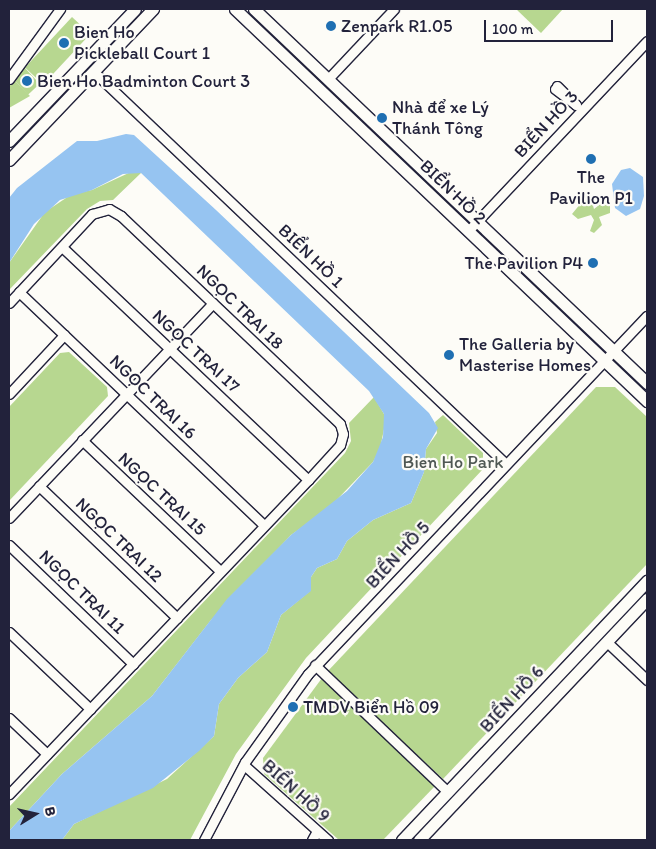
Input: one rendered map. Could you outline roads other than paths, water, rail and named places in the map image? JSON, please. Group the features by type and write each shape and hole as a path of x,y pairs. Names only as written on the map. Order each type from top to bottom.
{"street":[{"path":"11,73 60,9"},
{"path":"9,141 135,9"},
{"path":"9,160 153,9"},
{"name":"BIỂN HỒ 2","path":"234,9 647,401"},
{"name":"BIỂN HỒ 2","path":"254,9 647,383"},
{"path":"328,79 394,9"},
{"name":"BIỂN HỒ 3","path":"468,230 647,41"},
{"name":"BIỂN HỒ 1","path":"93,71 506,464"},
{"name":"NGỌC TRAI 18","path":"62,247 102,209 122,216 340,424 342,440 308,480"},
{"path":"9,303 62,247"},
{"name":"NGỌC TRAI 17","path":"62,247 308,480"},
{"name":"NGỌC TRAI 16","path":"19,292 264,526"},
{"path":"9,518 213,304"},
{"name":"BIỂN HỒ 5","path":"204,840 244,765 315,666 647,316"},
{"path":"9,394 64,335"},
{"name":"NGỌC TRAI 15","path":"82,440 220,571"},
{"path":"9,794 308,480"},
{"name":"NGỌC TRAI 12","path":"39,486 177,618"},
{"name":"NGỌC TRAI 11","path":"9,545 134,664"},
{"name":"BIỂN HỒ 6","path":"402,840 647,581"},
{"name":"BIỂN HỒ 6","path":"419,840 647,599"},
{"path":"9,632 90,709"},
{"path":"607,642 647,680"},
{"path":"315,666 448,792"},
{"path":"9,718 47,754"},
{"name":"BIỂN HỒ 9","path":"244,765 328,840"},
{"path":"312,840 317,831"}],"water":[{"path":"126,134 134,135 216,210 429,413 438,428 426,449 424,472 411,503 373,520 347,541 337,559 317,568 311,577 311,591 281,615 267,652 238,678 219,704 214,736 199,751 153,788 74,824 62,840 9,840 9,831 62,774 152,696 227,599 291,535 347,491 373,462 383,437 384,414 369,391 141,173 123,174 92,190 60,200 34,224 9,263 9,198 17,188 77,141 97,141"},
{"path":"630,168 643,177 644,196 640,209 626,216 615,208 612,184 621,170"}],"place":[{"name":"Zenpark R1.05","path":"331,26"},
{"name":"Bien Ho Pickleball Court 1","path":"64,43"},
{"name":"Bien Ho Badminton Court 3","path":"27,81"},
{"name":"Nhà để xe Lý Thánh Tông","path":"382,118"},
{"name":"The Pavilion P1","path":"591,159"},
{"name":"The Pavilion P4","path":"593,263"},
{"name":"The Galleria by Masterise Homes","path":"449,355"},
{"name":"TMDV Biển Hồ 09","path":"293,707"}],"park label":[{"name":"Bien Ho Park","path":"453,462"}]}
